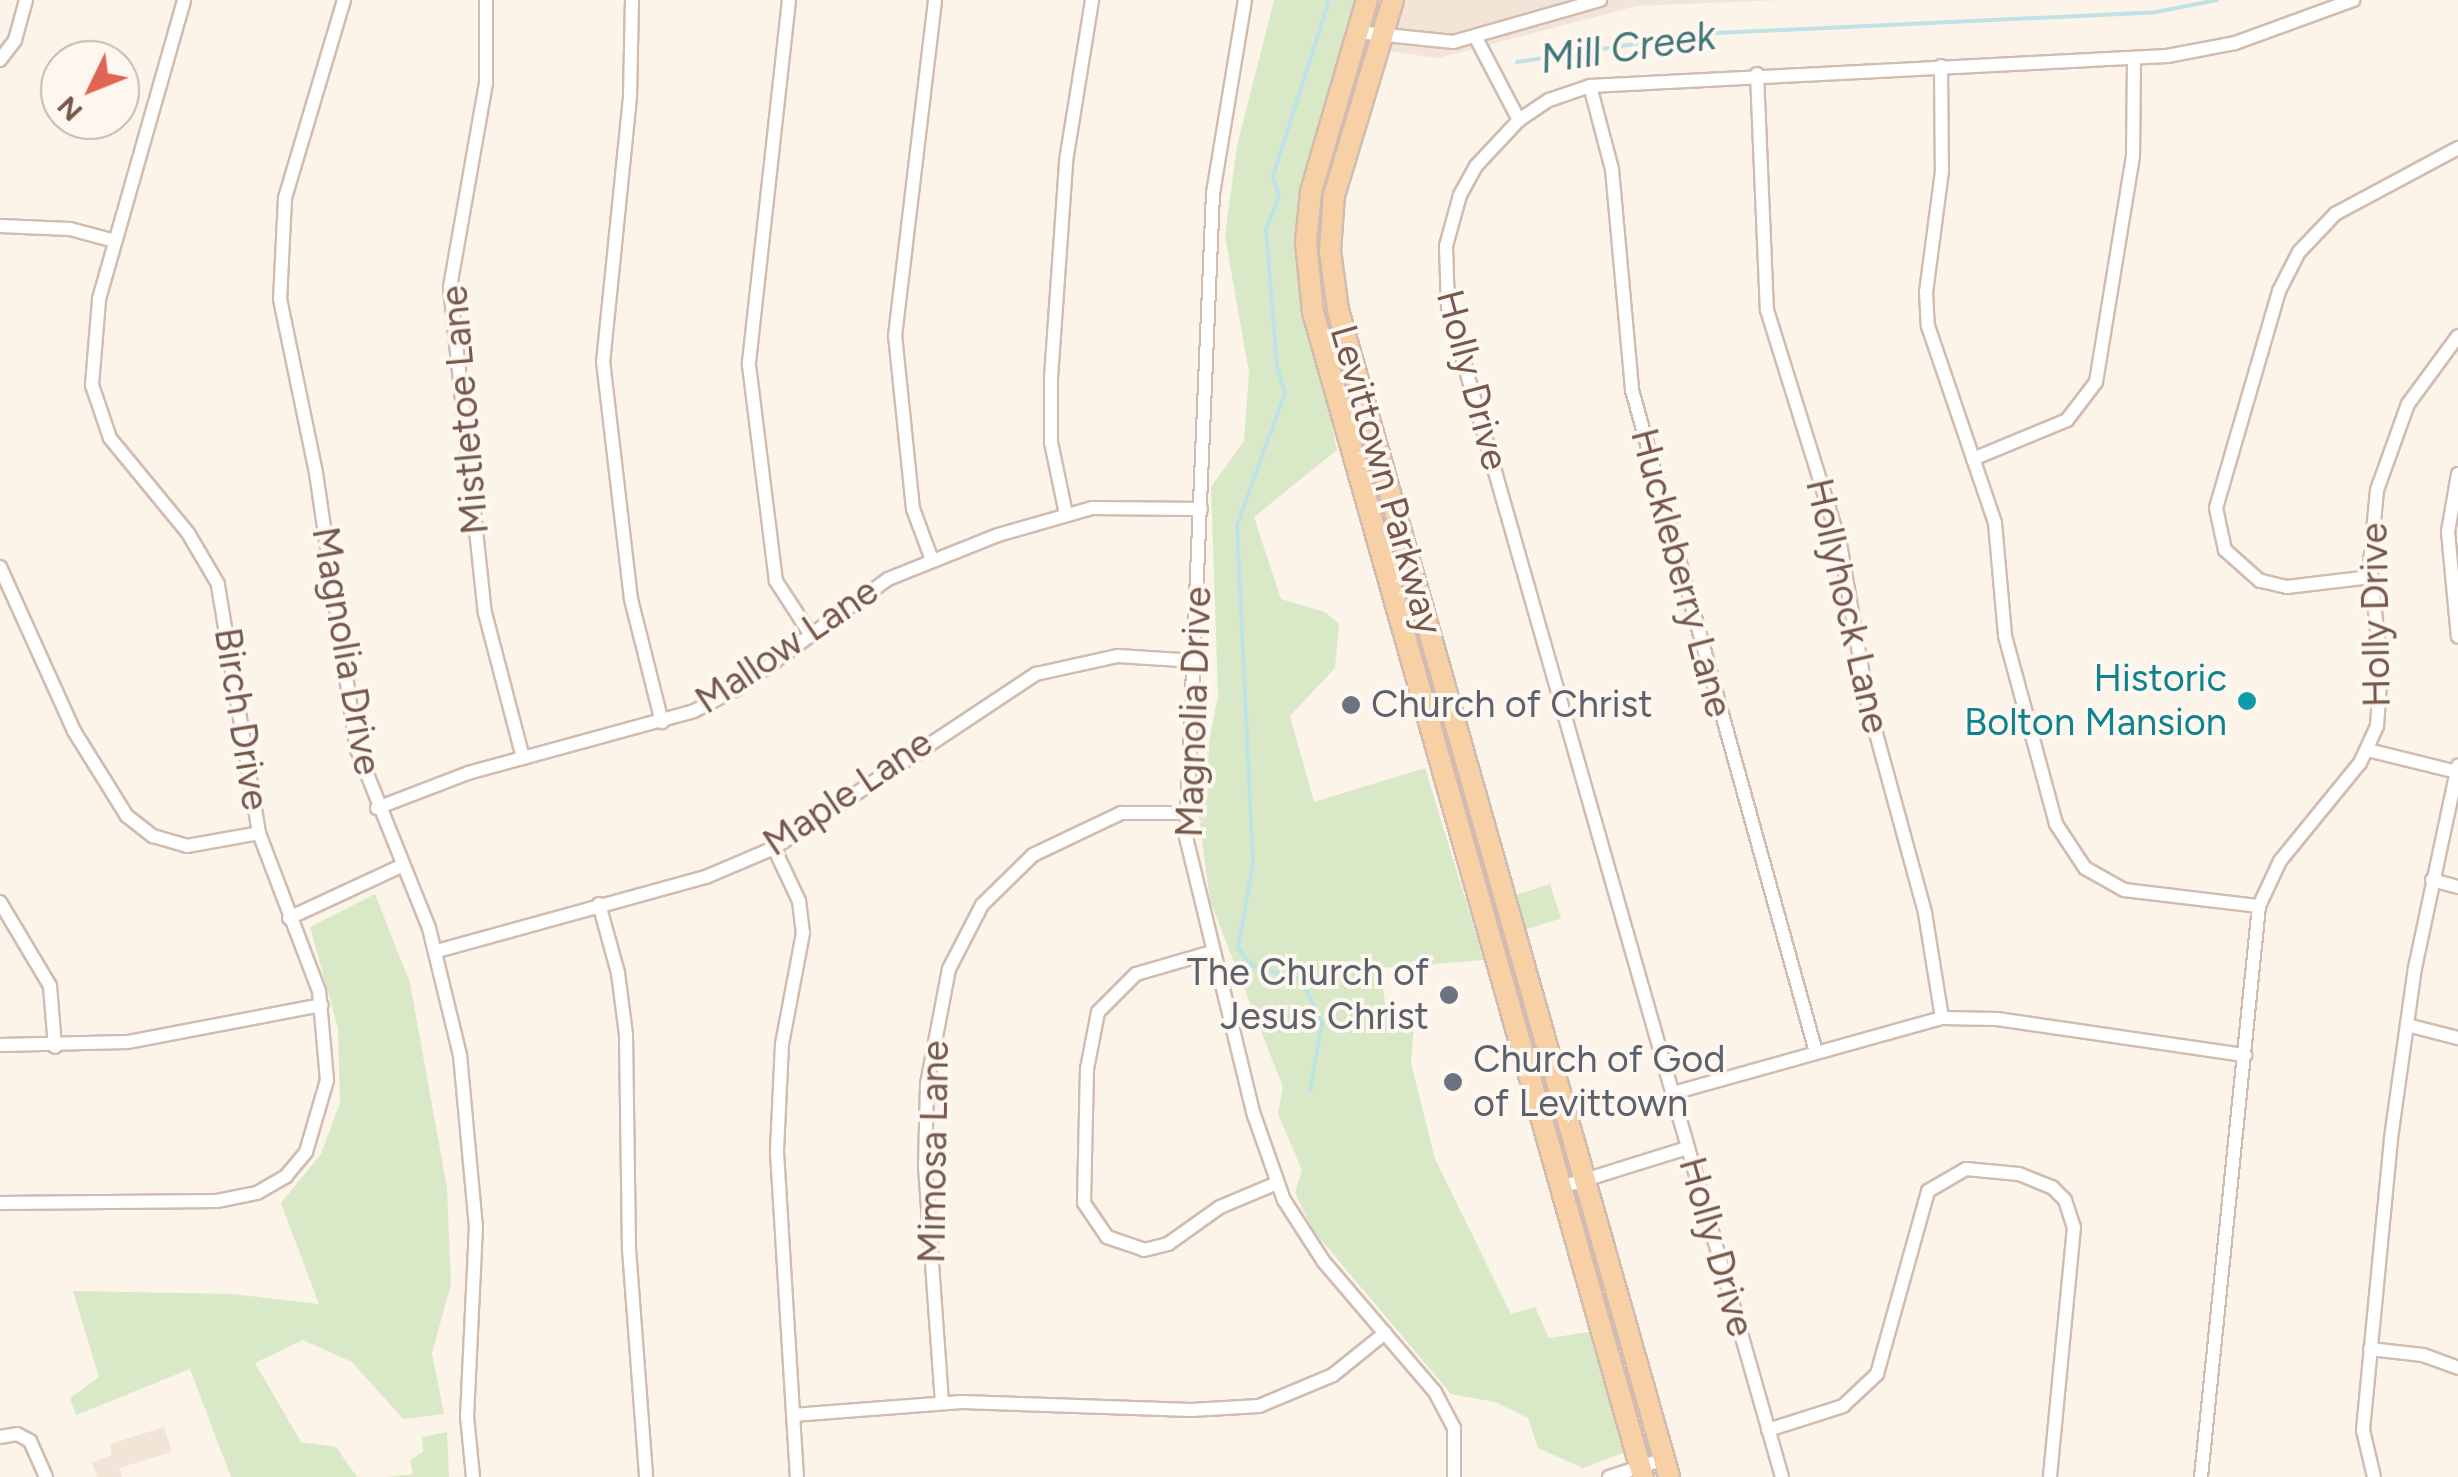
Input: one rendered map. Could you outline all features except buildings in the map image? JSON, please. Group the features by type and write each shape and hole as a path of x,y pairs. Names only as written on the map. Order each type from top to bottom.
{"main road":[{"name":"Levittown Parkway","path":"1367,0 1311,192 1306,242 1313,312 1642,1472"},
{"name":"Levittown Parkway","path":"1393,0 1334,195 1333,284 1666,1468"}],"street":[{"path":"0,60 14,40 26,0"},
{"name":"Birch Drive","path":"0,1203 217,1201 273,1186 306,1152 322,1110 328,1062 322,1006 259,833 218,584 188,533 127,463 96,405 92,334 184,0"},
{"name":"Magnolia Drive","path":"344,0 285,198 278,262 323,517 345,692 377,808 437,951 460,1055 474,1176 466,1416 473,1477"},
{"name":"Mistletoe Lane","path":"486,0 486,83 450,286 485,613 523,758"},
{"path":"632,0 630,96 603,361 631,599 662,722"},
{"path":"789,0 749,365 776,581 811,635"},
{"path":"932,560 910,490 895,336 935,0"},
{"path":"1066,514 1051,442 1051,378 1066,162 1092,0"},
{"name":"Magnolia Drive","path":"1245,0 1212,193 1196,661 1186,812 1212,952 1277,1183 1324,1262 1385,1332 1448,1414 1457,1443 1454,1477"},
{"path":"1357,32 1434,43 1475,36 1600,0"},
{"name":"Holly Drive","path":"1782,1477 1446,295 1446,246 1460,195 1476,166 1519,120 1549,100 1590,86 1757,74 2134,59 2234,43 2352,0"},
{"path":"1475,36 1519,120"},
{"path":"1973,458 2067,420 2096,382 2133,156 2134,59"},
{"path":"1941,66 1942,171 1926,307 2001,548 2005,636 2056,824 2073,854 2095,877 2124,890 2259,906"},
{"name":"Hollyhock Lane","path":"1757,74 1767,310 1840,544 1861,674 1924,912 1942,1018"},
{"name":"Huckleberry Lane","path":"1590,86 1612,169 1632,390 1816,1052"},
{"path":"2371,577 2287,587 2260,581 2225,550 2216,508 2279,291 2299,252 2335,214 2458,148"},
{"path":"0,226 70,229 115,241"},
{"name":"Holly Drive","path":"2201,1477 2259,906 2280,861 2368,750 2381,704 2371,577 2382,467 2408,404 2458,336"},
{"path":"2445,350 2458,359"},
{"path":"2458,474 2454,521 2458,637"},
{"name":"Mallow Lane","path":"377,808 523,758 662,722 738,688 870,589 932,560 1066,514 1201,509"},
{"path":"0,567 74,732 127,816 152,836 187,846 259,833"},
{"name":"Maple Lane","path":"437,951 706,877 774,848 1036,674 1118,656 1196,661"},
{"path":"2368,750 2457,769 2432,880 2407,1024 2363,1430 2374,1477"},
{"name":"Mimosa Lane","path":"942,1403 927,1226 927,1084 954,957 982,905 1033,855 1121,813 1186,812"},
{"path":"774,848 799,901 803,933 782,1044 777,1152 797,1477"},
{"path":"289,918 401,866"},
{"path":"2432,880 2458,886"},
{"path":"0,902 50,986 54,1047"},
{"path":"599,904 618,973 626,1035 629,1250 646,1477"},
{"path":"1212,952 1136,974 1098,1012 1088,1069 1084,1203 1107,1237 1144,1250 1168,1244 1220,1207 1277,1183"},
{"path":"0,1045 54,1047 131,1042 322,1006"},
{"path":"1673,1093 1942,1018 1998,1019 2245,1054"},
{"path":"2407,1024 2458,1038"},
{"path":"1562,1187 1688,1148"},
{"path":"1768,1430 1842,1406 1877,1374 1928,1191 1966,1170 2019,1174 2052,1187 2065,1200 2074,1227 2050,1477"},
{"path":"794,1416 942,1403 1259,1406 1333,1375 1385,1332"},
{"path":"2370,1349 2423,1355 2458,1368"},
{"path":"0,1437 24,1436 46,1477"},
{"path":"1608,1477 1666,1468"}],"shaded area":[{"path":"1338,0 1780,0 1637,6 1438,58 1335,44"},
{"path":"164,1427 172,1452 119,1468 122,1477 97,1477 92,1462 112,1455 110,1444"}],"green space":[{"path":"1274,0 1359,0 1323,113 1299,275 1337,450 1254,517 1281,599 1325,612 1339,624 1335,668 1290,716 1314,802 1425,768 1484,960 1381,968 1388,1031 1414,1023 1411,1063 1435,1159 1511,1314 1535,1307 1549,1338 1589,1332 1626,1452 1583,1468 1538,1448 1528,1418 1495,1402 1451,1394 1312,1229 1295,1193 1302,1170 1278,1114 1283,1087 1210,901 1197,803 1218,696 1211,487 1244,441 1249,373 1225,236 1237,146"},
{"path":"1550,884 1561,918 1524,930 1513,896"},
{"path":"375,894 410,983 447,1188 451,1284 432,1353 444,1414 403,1419 352,1362 303,1340 255,1363 301,1442 336,1447 357,1477 231,1477 190,1369 76,1415 70,1398 99,1377 73,1291 232,1294 319,1304 281,1203 321,1154 340,1103 338,1028 310,927"},
{"path":"447,1432 449,1477 386,1477 413,1474 410,1460 423,1452 422,1437"}],"waterway":[{"path":"1310,1091 1322,1023 1302,980 1253,966 1238,948 1253,864 1237,525 1285,393 1277,366 1266,229 1279,197 1273,176 1329,0"},
{"name":"Mill Creek","path":"1517,62 1697,34 2156,12 2217,0"}],"place":[{"name":"Historic Bolton Mansion","path":"2247,701"},
{"name":"Church of Christ","path":"1351,705"},
{"name":"The Church of Jesus Christ","path":"1449,995"},
{"name":"Church of God of Levittown","path":"1453,1082"}]}
